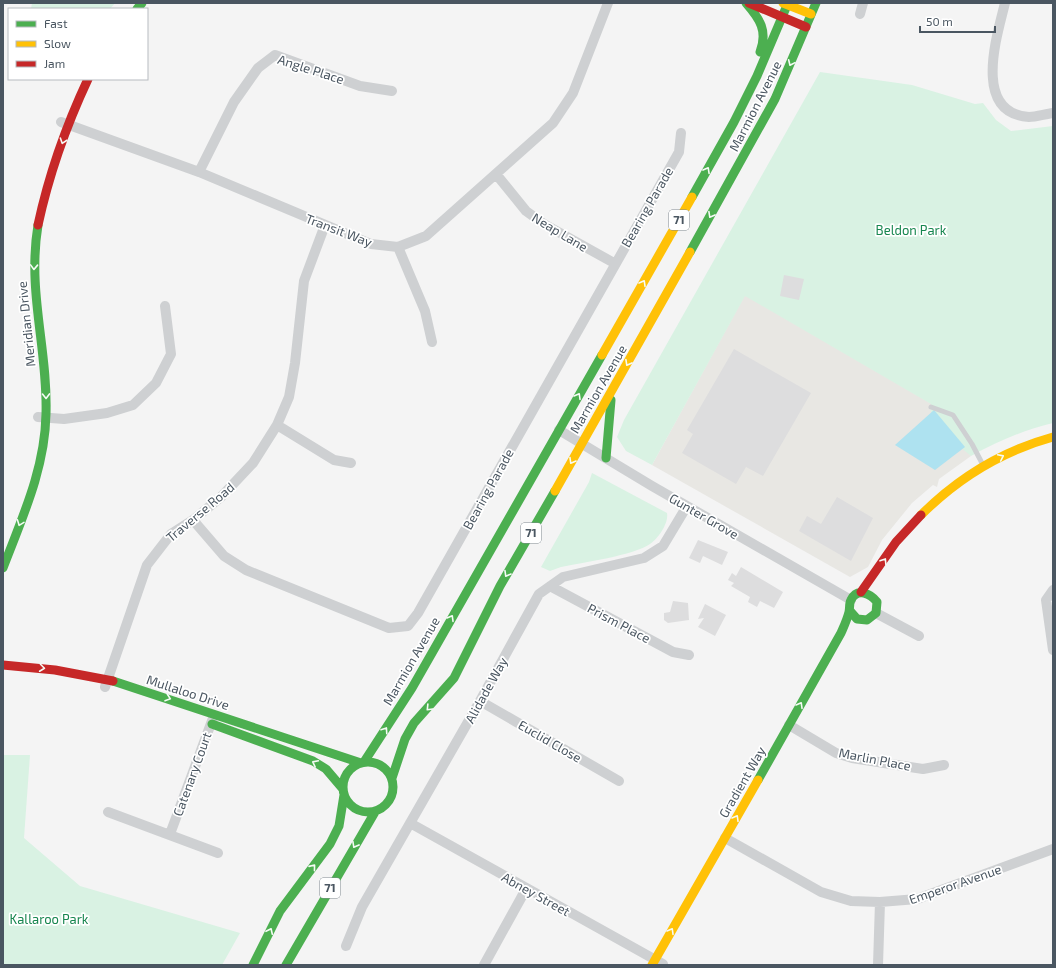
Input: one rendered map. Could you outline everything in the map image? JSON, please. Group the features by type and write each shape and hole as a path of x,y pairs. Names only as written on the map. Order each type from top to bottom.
{"main road":[{"path":"747,3 806,27"},
{"path":"734,122 732,112 761,50 764,37 762,23 747,3"},
{"name":"Marmion Avenue","path":"392,778 405,739 414,723 454,678 497,592 613,391 775,99 816,3"},
{"path":"786,4 811,14"},
{"name":"Marmion Avenue","path":"362,762 412,688 734,122 757,76 783,17 786,4"},
{"name":"Meridian Drive","path":"26,259 31,212 64,123 78,80"},
{"name":"Meridian Drive","path":"3,568 5,554 40,468 45,375 35,296 35,246 38,228 64,123 87,80"},
{"name":"Meridian Drive","path":"26,271 26,285"},
{"name":"Meridian Drive","path":"3,542 30,468 42,417 27,305"},
{"path":"606,458 613,391"},
{"path":"862,592 877,595 877,608 876,613 870,619 862,621 853,617 850,610 851,600 855,595 862,592 896,542 944,494 984,466 1018,449 1053,437"},
{"path":"882,578 914,534 952,498 971,484 1003,466 1053,447"},
{"name":"Gradient Way","path":"793,727 845,624 850,610"},
{"name":"Gradient Way","path":"658,963 793,727 852,633 862,621"},
{"name":"Mullaloo Drive","path":"3,666 55,670 106,683 139,697 362,762"},
{"name":"Mullaloo Drive","path":"3,674 106,683"},
{"name":"Mullaloo Drive","path":"213,719 313,761 326,769 344,792"},
{"path":"362,762 381,765 392,778"},
{"name":"71","path":"253,965 280,911 330,844 339,826 346,776 350,770 362,762"},
{"name":"71","path":"286,965 375,812 384,807 391,799 394,789 392,778"},
{"path":"344,792 347,800 356,809 375,812"}],"street":[{"name":"Transit Way","path":"64,123 199,172 371,244 398,247 426,236 553,123 573,93 608,3"},
{"path":"860,14 863,3"},
{"path":"1005,3 992,57 993,82 996,98 1004,107 1016,115 1030,117 1053,113"},
{"name":"Angle Place","path":"199,172 234,102 258,68 275,55 360,86 392,91"},
{"name":"Bearing Parade","path":"193,520 224,556 246,570 389,628 408,626 422,607 614,263 679,152 681,133"},
{"name":"Neap Lane","path":"496,174 526,212 544,224 614,263"},
{"name":"Traverse Road","path":"106,683 147,565 171,534 193,520 221,497 253,463 277,425 288,397 296,363 304,281 325,225"},
{"path":"398,247 425,311 432,342"},
{"path":"42,417 64,418 100,414 133,405 156,383 171,354 165,306"},
{"path":"277,425 334,460 351,463"},
{"name":"Gunter Grove","path":"559,430 687,506 851,600"},
{"name":"Alidade Way","path":"346,946 362,906 480,701 539,594 563,577 644,558 655,553 663,546 687,506"},
{"name":"Prism Place","path":"550,586 672,652 689,655"},
{"path":"1053,590 1046,600 1053,650"},
{"path":"876,613 919,636"},
{"name":"Euclid Close","path":"480,701 619,781"},
{"name":"Catenary Court","path":"170,834 213,719"},
{"name":"Marlin Place","path":"793,727 836,753 852,758 922,769 944,765"},
{"path":"108,812 170,834 218,854"},
{"name":"Abney Street","path":"410,823 658,963"},
{"name":"Emperor Avenue","path":"729,840 821,892 851,901 880,902 917,899 1053,849"},
{"path":"484,965 526,889"},
{"path":"878,965 880,902"}],"lane":[{"path":"931,407 953,415 984,466"}],"shaded area":[{"path":"745,295 932,404 971,456 939,479 937,487 933,485 912,503 882,540 868,567 850,577 652,465"}],"green space":[{"path":"32,3 115,3 111,8 31,8"},
{"name":"Beldon Park","path":"820,72 912,85 975,104 983,103 996,120 1011,131 1053,126 1053,423 1010,437 971,456 954,442 931,412 931,404 745,296 652,465 626,451 617,437 624,420"},
{"path":"592,473 667,513 665,526 650,544 633,552 561,567 550,571 541,567 589,482"},
{"name":"Kallaroo Park","path":"3,755 30,755 24,838 80,886 240,933 222,965 3,965"}],"water":[{"path":"934,410 965,447 935,470 895,445"}],"building":[{"path":"784,275 804,279 799,300 780,296"},
{"path":"734,349 811,393 763,476 746,467 736,484 682,453 693,434 687,430"},
{"path":"837,497 873,518 851,561 799,531 807,516 821,524"},
{"path":"698,540 728,552 722,565 703,556 700,563 689,558"},
{"path":"741,567 783,592 774,608 760,601 757,607 748,602 750,597 731,586 734,583 728,580 732,573 736,576"},
{"path":"673,601 688,603 689,620 668,623 664,620 664,613 670,612"},
{"path":"705,604 726,615 715,636 698,627 704,618 698,619"}],"traffic: fast":[{"path":"138,8 142,3"},
{"path":"746,3 759,20 763,31 760,52"},
{"path":"692,197 734,122 757,76 788,3"},
{"path":"690,252 775,99 816,3"},
{"path":"3,568 25,512 37,474 45,434 46,390 35,274 35,250 38,225"},
{"path":"364,762 412,688 602,355"},
{"path":"606,458 611,400"},
{"path":"392,778 405,739 414,723 454,678 500,586 555,491"},
{"path":"758,780 841,633 848,615 850,601 857,594 864,593 871,596 877,602 876,613 867,620 857,619 850,611"},
{"path":"113,681 361,763"},
{"path":"212,724 313,761 326,769 343,789"},
{"path":"363,762 373,762 386,769 393,782 393,787 393,792 386,805 373,812 363,812 354,808 347,801 343,792 343,782 347,773 354,766 363,762"},
{"path":"253,965 280,911 330,844 339,826 344,795"},
{"path":"286,965 375,812"}],"traffic: slow":[{"path":"783,3 811,14"},
{"path":"602,355 692,197"},
{"path":"555,491 690,252"},
{"path":"921,515 950,489 982,467 1016,450 1053,437"},
{"path":"652,965 758,780"}],"traffic: jam":[{"path":"749,3 806,27"},
{"path":"38,225 47,187 59,150 72,114 88,80"},
{"path":"861,592 896,542 921,515"},
{"path":"3,665 55,670 113,681"}]}
